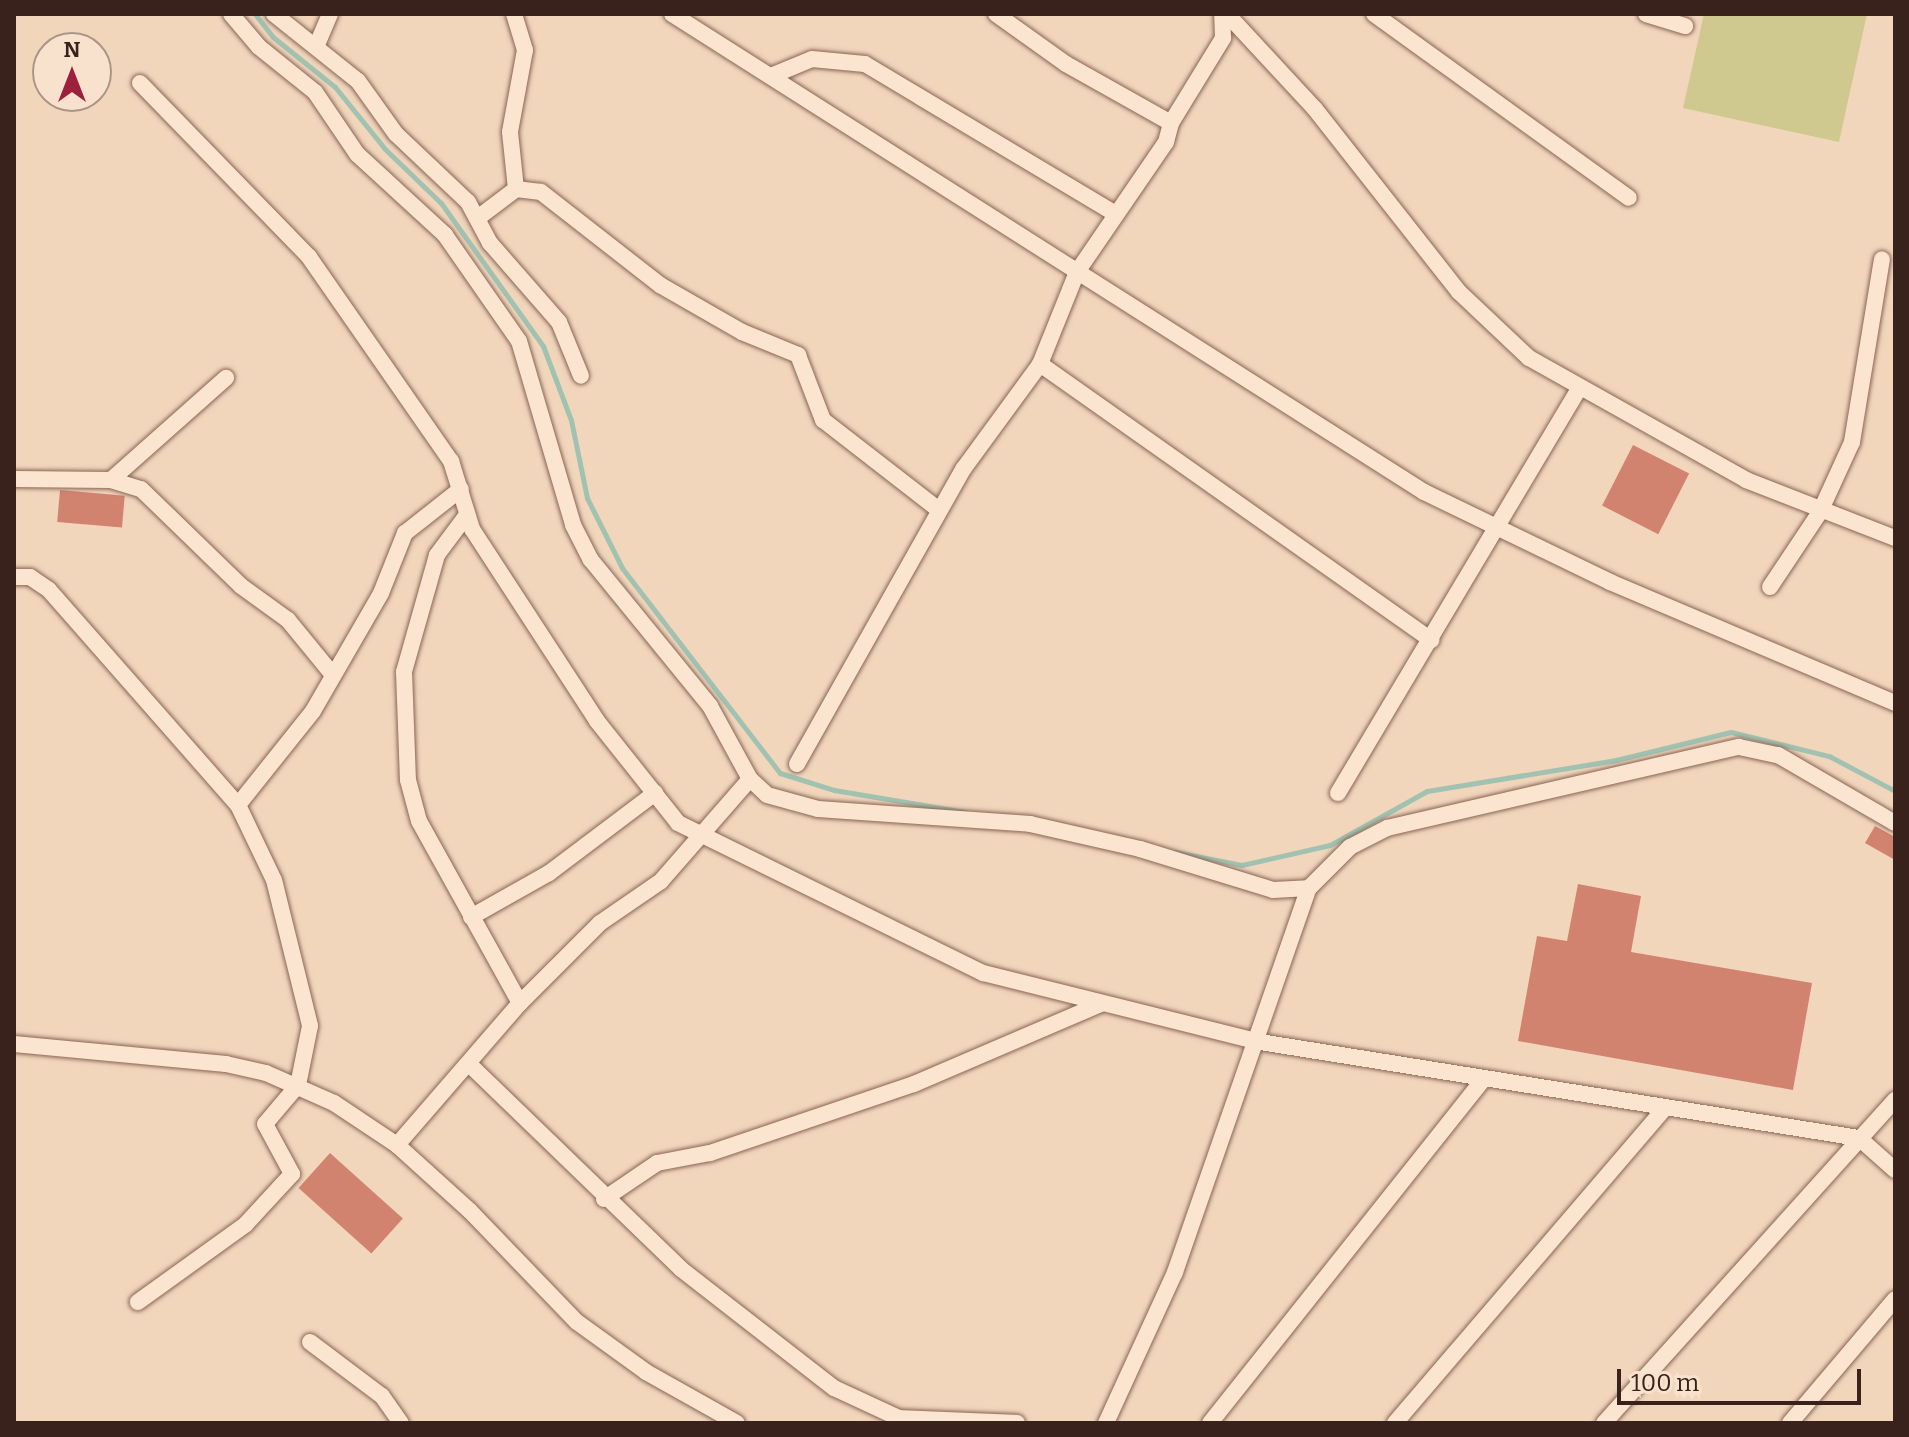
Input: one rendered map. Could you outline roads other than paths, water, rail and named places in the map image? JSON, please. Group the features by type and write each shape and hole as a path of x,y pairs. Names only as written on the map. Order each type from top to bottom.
{"street":[{"path":"231,14 259,47 326,104 357,154 445,235 519,341 573,525 591,560 710,706 750,779 767,795 818,809 1030,824 1140,849 1273,890 1309,888"},
{"path":"274,14 358,81 396,134 479,217 490,243 559,322 581,376"},
{"path":"316,47 330,14"},
{"path":"514,14 525,50 510,132 516,189"},
{"path":"672,14 1424,492 1499,530 1895,703"},
{"path":"996,14 1066,64 1171,123"},
{"path":"797,764 939,510 1040,364 1077,272 1114,213 1166,142 1171,123 1223,38 1225,14"},
{"path":"1225,14 1315,109 1459,292 1529,358 1578,390 1746,480 1820,512 1895,538"},
{"path":"1374,14 1629,198"},
{"path":"1646,14 1685,26"},
{"path":"771,76 821,58 865,64 1114,213"},
{"path":"140,83 309,257 446,452 461,489 466,516 597,721 678,823 704,831 971,967 1101,1004 1260,1042 1482,1081 1859,1138 1895,1170"},
{"path":"479,217 516,189 541,192 660,285 804,359 823,420 939,510"},
{"path":"1770,587 1820,512 1859,419 1882,259"},
{"path":"1040,364 1431,640"},
{"path":"111,480 226,378"},
{"path":"1338,793 1403,676 1431,640 1499,530 1578,390"},
{"path":"14,479 111,480 141,489 241,586 288,620 333,675"},
{"path":"238,805 289,748 381,593 405,533 461,489"},
{"path":"466,516 437,555 404,672 402,720 419,821 520,1003"},
{"path":"14,577 30,577 49,590 238,805 274,880 310,1026 298,1085 265,1124 292,1174 245,1225 138,1302"},
{"path":"1106,1423 1175,1272 1260,1042 1309,888 1350,847 1387,828 1739,747 1778,755 1895,823"},
{"path":"397,1145 520,1003 600,923 661,881 750,779"},
{"path":"471,917 549,873 655,793"},
{"path":"604,1199 657,1163 710,1153 914,1084 1101,1004"},
{"path":"14,1044 226,1064 298,1085 397,1145 577,1322 646,1372 737,1423"},
{"path":"469,1064 604,1199 746,1324 857,1404 899,1418 1017,1423"},
{"path":"1210,1423 1482,1081"},
{"path":"1604,1423 1895,1100"},
{"path":"1395,1423 1665,1108"},
{"path":"1790,1423 1895,1299"},
{"path":"310,1342 382,1396 401,1423"}],"waterway":[{"path":"255,14 273,37 335,87 385,149 441,203 543,346 571,420 587,498 622,568 780,773 834,790 965,812"},
{"path":"1175,852 1242,865 1330,845 1427,791 1616,760 1731,732 1829,756 1895,791"}]}
